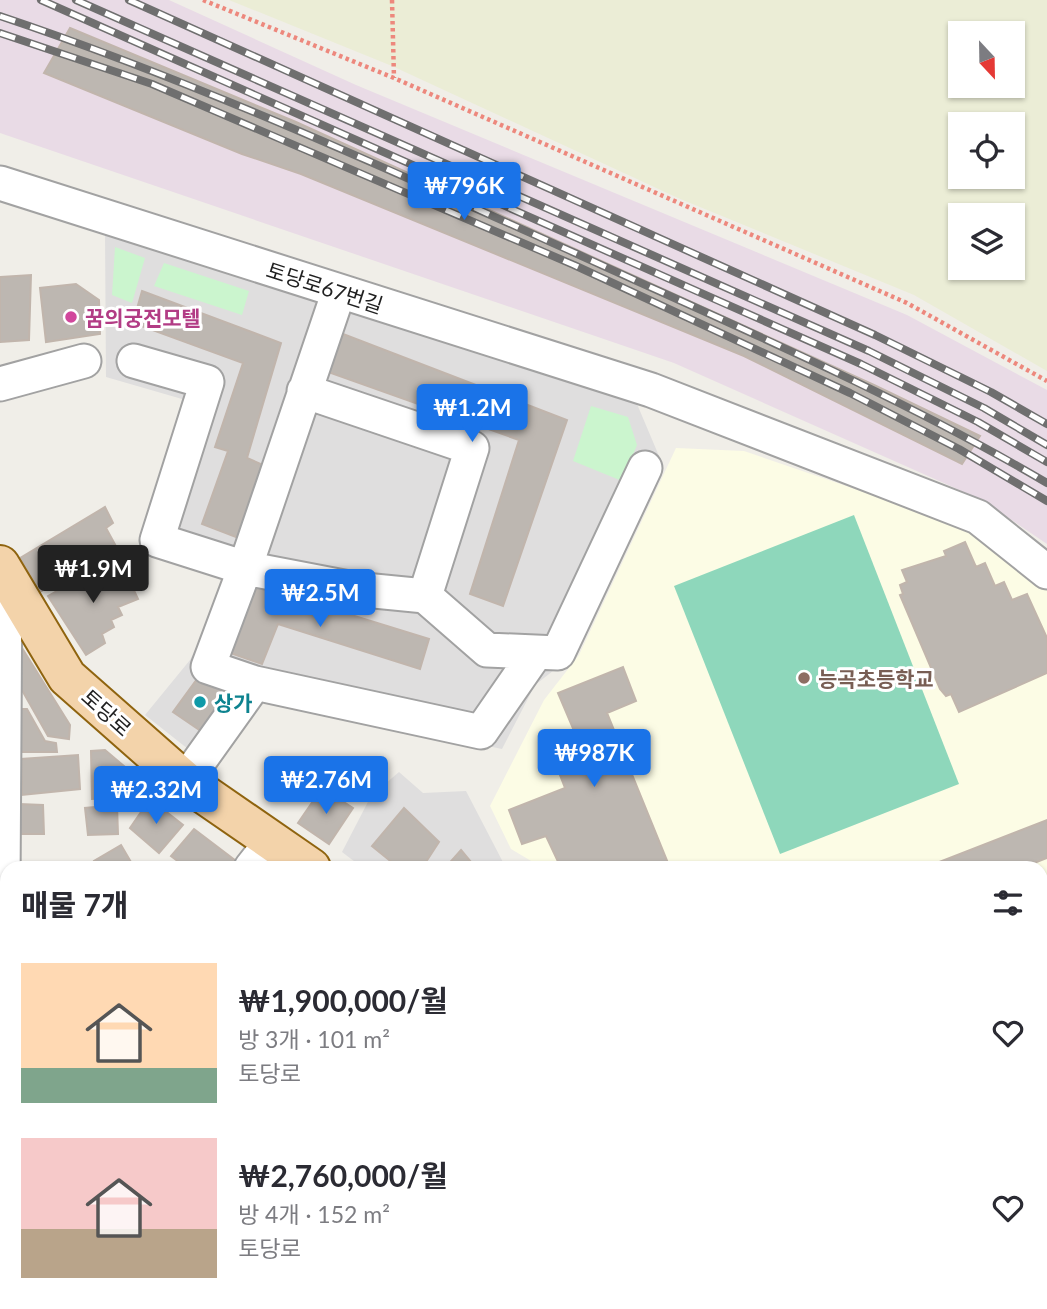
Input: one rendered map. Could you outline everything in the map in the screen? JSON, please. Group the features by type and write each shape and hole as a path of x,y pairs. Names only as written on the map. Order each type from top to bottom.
{"main road":[{"name":"토당로","path":"2,569 67,677 185,781 262,855 285,861"}],"street":[{"name":"토당로67번길","path":"0,183 650,390 978,517 1047,572"},
{"path":"339,291 245,568 208,667 255,683 481,732 535,654"},
{"path":"0,384 84,361"},
{"path":"134,361 206,382 157,540 245,568 354,589 425,596 488,650 558,653 645,468"},
{"path":"304,391 472,448 425,596"},
{"name":"토당로","path":"2,569 3,861"},
{"path":"185,781 255,683"}],"path":[{"path":"203,0 394,78 907,303 1047,381"},
{"path":"392,0 394,78"}],"shaded area":[{"path":"0,0 169,0 356,85 907,315 1047,390 1047,544 982,500 674,363 0,133"},
{"path":"229,0 1047,0 1047,371 914,295 678,198 392,66"},
{"path":"105,232 637,404 659,456 558,667 535,685 502,749 259,698 202,760 145,715 190,660 233,576 143,544 182,399 106,377"},
{"name":"능곡초등학교","path":"676,448 744,451 972,529 1047,589 1047,861 531,861 511,849 490,806 544,700 579,655"},
{"path":"399,772 423,793 466,791 502,861 354,861 342,852 371,796"}],"green space":[{"path":"115,247 145,258 132,303 112,295"},
{"path":"164,263 249,291 242,315 154,286"},
{"path":"591,406 628,417 637,445 622,481 573,461"},
{"path":"854,515 959,784 780,854 674,586"}],"building":[{"path":"70,28 296,122 874,385 980,436 962,464 744,356 301,174 242,154 44,73"},
{"path":"31,275 29,340 0,342 0,277"},
{"name":"꿈의궁전모텔","path":"76,284 99,300 100,334 46,342 40,288"},
{"path":"142,291 281,343 247,458 263,465 241,539 202,524 228,451 215,447 243,363 133,323"},
{"path":"343,334 567,420 503,606 470,594 519,440 328,372"},
{"path":"105,507 113,523 106,528 117,548 40,592 20,558"},
{"path":"965,542 976,567 985,563 995,586 1004,582 1012,600 1027,594 1047,638 1047,673 959,712 951,694 946,696 940,689 900,595 903,594 900,585 907,582 902,570 946,556 944,551"},
{"path":"105,564 110,574 124,569 138,599 118,607 122,615 111,620 114,627 102,634 105,643 86,655 48,596"},
{"path":"254,585 429,639 420,669 278,624 262,664 230,653"},
{"path":"22,648 70,725 69,739 48,736 14,676 15,652"},
{"path":"623,667 636,701 607,713 667,861 558,861 546,836 522,844 509,810 565,788 548,744 575,733 558,693"},
{"name":"상가","path":"200,675 225,693 201,731 173,712"},
{"path":"16,709 27,709 45,741 56,743 57,752 19,752"},
{"path":"105,750 144,783 134,797 92,799 91,751"},
{"path":"78,755 80,789 22,795 21,759"},
{"path":"322,788 353,808 329,844 298,823"},
{"path":"150,799 183,825 159,853 130,828"},
{"path":"19,804 43,805 44,834 21,834"},
{"path":"117,805 118,834 88,835 85,808"},
{"path":"404,808 439,842 427,861 390,861 372,846"},
{"path":"1047,820 1047,858 1039,861 942,861"},
{"path":"194,829 236,861 178,861 171,856"},
{"path":"121,845 130,861 94,861"},
{"path":"461,850 470,861 451,861"}],"railway":[{"path":"41,0 861,364 978,422 1047,462"},
{"path":"76,0 869,351 984,408 1047,445"},
{"path":"129,0 875,335 991,392 1047,424"},
{"path":"0,16 219,98 433,189 873,390 1047,483"},
{"path":"0,33 152,84 574,265 850,393 959,449 1047,501"}],"place":[{"name":"꿈의궁전모텔","path":"71,317"},
{"name":"능곡초등학교","path":"804,678"},
{"name":"상가","path":"200,702"}]}
